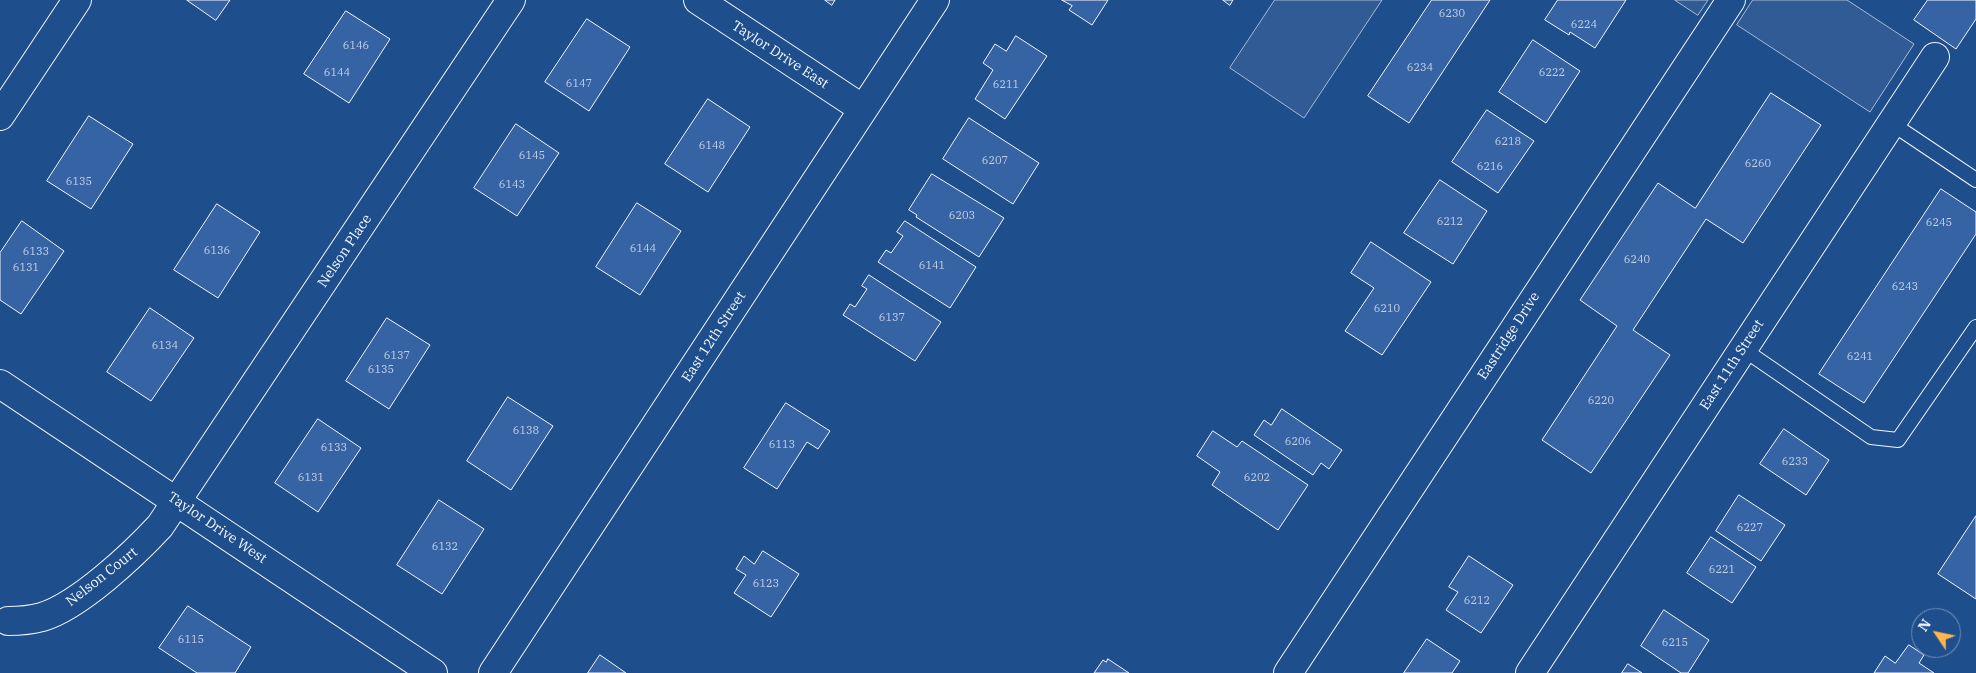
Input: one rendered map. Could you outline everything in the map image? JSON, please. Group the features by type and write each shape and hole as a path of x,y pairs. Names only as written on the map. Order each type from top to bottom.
{"street":[{"path":"0,116 78,0"},
{"name":"Nelson Place","path":"178,502 511,0"},
{"name":"Taylor Drive East","path":"698,0 863,109"},
{"name":"East 12th Street","path":"493,673 935,0"},
{"name":"Eastridge Drive","path":"1288,673 1731,0"},
{"name":"East 11th Street","path":"1530,673 1935,57"},
{"name":"Taylor Drive West","path":"0,384 434,673"},
{"name":"Nelson Court","path":"8,621 43,617 72,602 139,548 178,502"}],"lane":[{"path":"1891,124 1976,180"},
{"path":"1743,349 1871,437 1898,440 1976,327"}],"shaded area":[{"path":"1275,0 1382,0 1304,118 1230,68"},
{"path":"1675,0 1708,0 1698,15"},
{"path":"1753,0 1847,0 1914,44 1870,112 1737,25"}],"building":[{"path":"187,0 230,0 216,20"},
{"path":"825,0 835,0 832,5"},
{"path":"1062,0 1108,0 1092,25 1069,10 1072,6"},
{"path":"1223,0 1233,0 1230,5"},
{"path":"1432,0 1490,0 1409,123 1368,96"},
{"path":"1558,0 1626,0 1595,48 1570,32 1569,35 1545,20"},
{"path":"1928,0 1976,0 1976,19 1956,49 1914,20"},
{"path":"346,11 390,39 349,103 304,74"},
{"path":"587,19 630,47 589,111 545,82"},
{"path":"1016,36 1047,56 1005,119 975,99 993,70 983,63 995,44 1006,51"},
{"path":"1533,40 1580,71 1546,123 1499,92"},
{"path":"1771,93 1821,125 1743,243 1706,219 1633,330 1670,355 1591,473 1542,440 1617,326 1580,300 1658,183 1695,208"},
{"path":"708,99 750,127 708,192 665,164"},
{"path":"1487,110 1534,141 1498,193 1452,162"},
{"path":"89,116 133,144 91,209 47,181"},
{"path":"969,118 1039,163 1013,204 943,159"},
{"path":"516,124 559,153 517,216 474,188"},
{"path":"932,174 1004,218 979,257 916,217 917,215 909,210"},
{"path":"1440,180 1487,211 1453,264 1404,233"},
{"path":"1941,189 1976,212 1976,234 1864,403 1819,374"},
{"path":"637,203 681,231 640,295 596,267"},
{"path":"217,204 260,232 218,298 174,270"},
{"path":"22,221 64,251 21,314 0,300 0,253"},
{"path":"905,221 976,267 950,308 878,262 886,250 891,253 903,236 897,232"},
{"path":"1371,242 1431,282 1382,355 1345,331 1374,288 1351,273"},
{"path":"869,275 941,322 915,361 843,315 850,304 855,307 867,289 862,286"},
{"path":"150,308 194,338 151,401 107,372"},
{"path":"387,318 430,345 389,409 346,381"},
{"path":"508,397 553,426 511,490 467,461"},
{"path":"786,403 830,431 818,449 807,442 777,489 744,468"},
{"path":"1282,409 1342,450 1329,469 1321,463 1313,475 1254,435 1264,420 1271,425"},
{"path":"318,419 361,448 318,512 275,483"},
{"path":"1784,429 1829,460 1806,495 1760,464"},
{"path":"1213,431 1237,447 1242,441 1308,485 1278,530 1212,485 1220,472 1197,456"},
{"path":"1739,495 1785,525 1761,561 1716,531"},
{"path":"439,500 484,529 442,594 397,565"},
{"path":"1976,516 1976,599 1938,574"},
{"path":"1711,537 1756,567 1732,603 1687,573"},
{"path":"763,551 799,574 771,617 734,593 746,575 736,569 744,556 754,564"},
{"path":"1469,556 1513,585 1481,633 1446,610 1458,592 1449,587"},
{"path":"188,606 251,647 235,673 197,673 159,648"},
{"path":"1664,610 1709,640 1688,673 1681,673 1641,646"},
{"path":"1427,639 1460,661 1452,673 1404,673"},
{"path":"1909,645 1911,646 1911,658 1922,658 1919,663 1934,673 1874,673 1885,656 1895,663"},
{"path":"600,655 626,673 588,673"},
{"path":"1108,659 1129,673 1094,673 1103,660 1106,662"},
{"path":"1628,664 1642,673 1622,673"}]}
